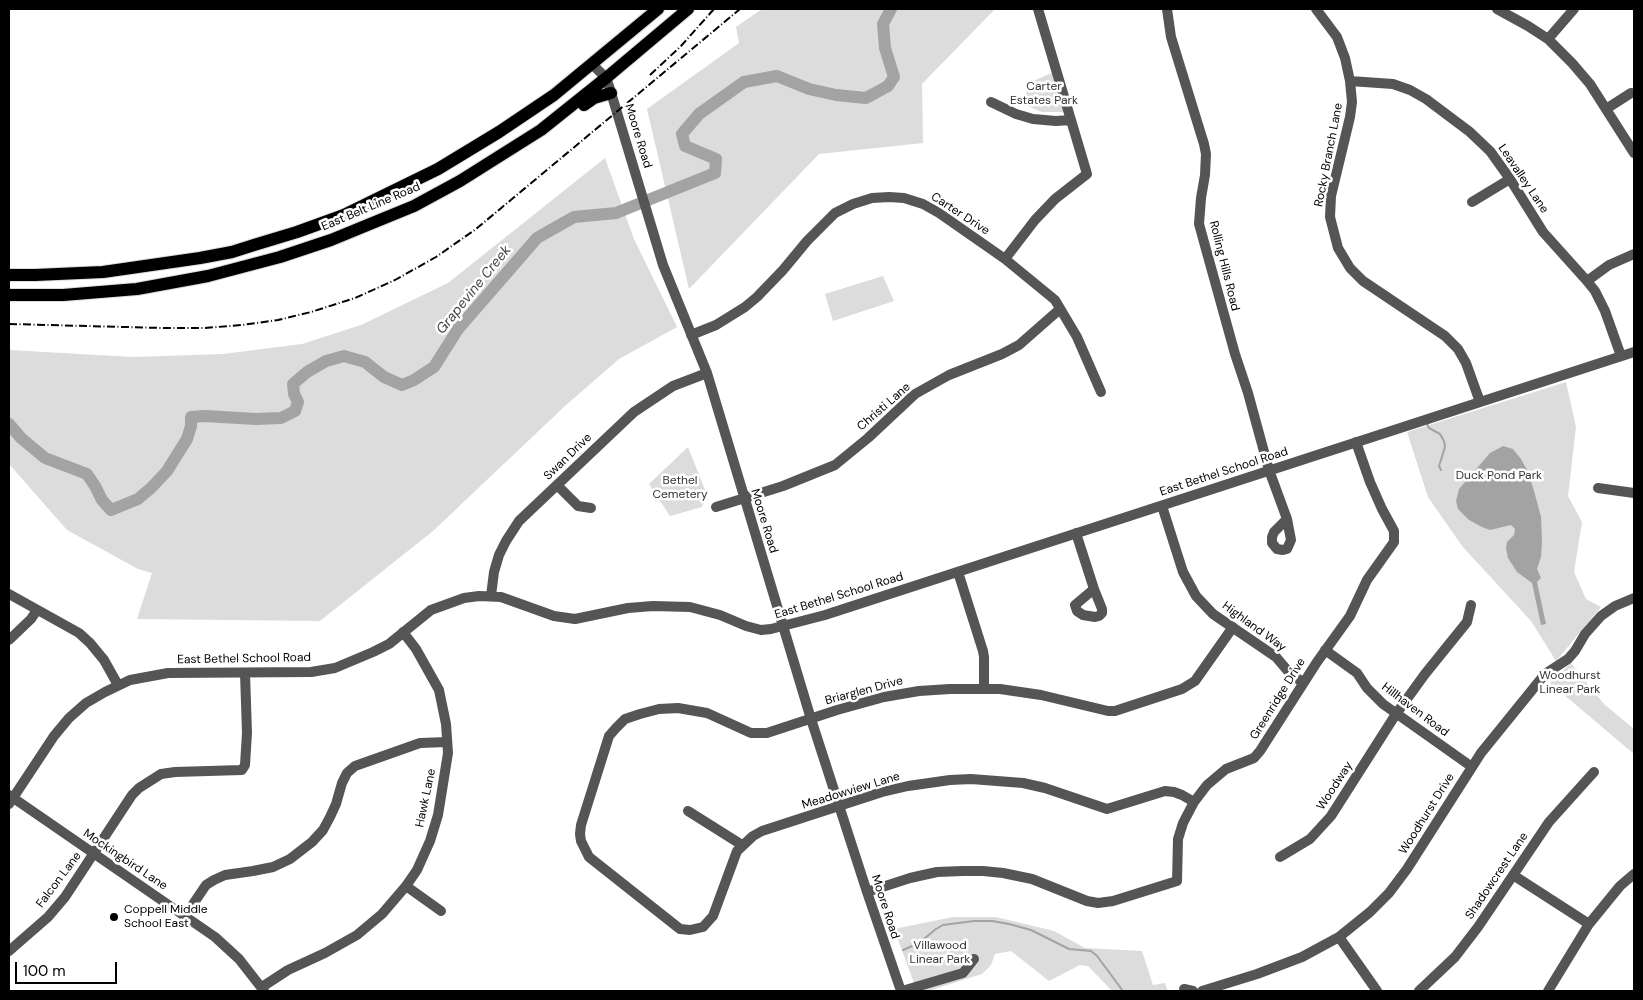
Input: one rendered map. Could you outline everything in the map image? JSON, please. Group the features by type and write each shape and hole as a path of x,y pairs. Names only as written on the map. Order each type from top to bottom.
{"main road":[{"name":"East Belt Line Road","path":"9,275 103,272 200,258 232,252 344,215 438,169 499,132 554,95 658,9"},
{"name":"East Belt Line Road","path":"9,295 62,295 137,289 208,276 280,257 331,240 414,206 460,181 541,130 688,9"},
{"path":"541,130 563,121 594,98 612,94"},
{"path":"232,252 237,268"}],"street":[{"path":"1005,259 1035,220 1055,199 1087,174 1038,9"},
{"name":"Rolling Hills Road","path":"1167,9 1171,37 1206,154 1205,176 1200,198 1199,224 1269,470 1287,519"},
{"name":"Rocky Branch Lane","path":"1316,9 1337,37 1345,58 1352,102 1331,196 1330,217 1338,248 1350,268 1363,281 1445,336 1458,349 1466,363 1480,402"},
{"path":"1497,9 1528,26 1548,40 1572,63 1590,84 1634,153"},
{"path":"1548,40 1574,9"},
{"name":"Moore Road","path":"592,64 606,78 612,94 663,266 707,373 811,719 901,991"},
{"name":"Leavalley Lane","path":"1350,81 1393,84 1410,90 1470,132 1490,151 1543,232 1595,291 1605,311 1621,356"},
{"path":"1606,109 1631,93"},
{"path":"991,102 1016,114 1033,119 1071,120"},
{"path":"1472,202 1510,179"},
{"name":"Carter Drive","path":"691,335 716,324 745,307 757,297 806,241 834,213 872,198 904,198 939,212 1005,259 1055,300 1077,337 1102,392"},
{"path":"1588,281 1609,264 1634,254"},
{"name":"Christi Lane","path":"716,507 744,500 835,465 868,438 915,394 949,375 1002,354 1018,345 1060,309"},
{"name":"East Bethel School Road","path":"10,799 54,736 69,718 86,703 130,680 168,673 311,672 336,668 388,644 431,610 464,598 491,596 554,616 575,619 628,608 674,606 703,610 761,630 783,627 1634,352"},
{"name":"Swan Drive","path":"491,596 494,572 499,555 506,540 519,521 634,412 673,386 707,373"},
{"name":"Greenridge Drive","path":"867,892 910,878 937,872 983,871 1032,879 1088,901 1098,903 1113,901 1177,881 1178,839 1183,823 1194,802 1207,785 1226,770 1254,758 1260,751 1303,683 1350,616 1367,580 1394,542 1394,531 1370,482 1356,442"},
{"path":"557,485 578,506 591,508"},
{"path":"1598,488 1634,493"},
{"name":"Highland Way","path":"1162,506 1188,582 1196,596 1213,614 1276,657 1287,670 1303,683"},
{"path":"1076,533 1094,590"},
{"path":"958,572 983,650 984,689"},
{"path":"9,594 79,633 104,660 118,685"},
{"name":"Woodhurst Drive","path":"1202,991 1257,974 1302,957 1339,937 1370,912 1389,893 1407,869 1472,767 1545,674 1568,659 1585,634 1601,616 1614,606 1634,598"},
{"name":"Woodway","path":"1280,857 1302,845 1320,830 1348,791 1396,714 1467,622 1471,605"},
{"path":"9,640 31,619 37,610"},
{"name":"Briarglen Drive","path":"742,845 713,916 702,927 690,930 680,929 589,857 581,841 581,825 609,736 625,720 659,709 678,708 706,713 744,730 767,733 837,710 900,694 950,689 984,689 1041,695 1115,711 1182,689 1195,681 1233,627"},
{"name":"Hawk Lane","path":"263,989 288,970 325,953 357,935 382,914 417,870 430,841 438,814 448,753 446,724 439,690 416,649 402,632"},
{"name":"Hillhaven Road","path":"1326,650 1357,673 1374,696 1396,714 1472,767"},
{"name":"Falcon Lane","path":"9,951 48,917 65,897 132,795 139,788 161,774 242,770 246,765 246,673"},
{"path":"185,916 206,885 214,880 225,875 273,866 290,859 312,842 323,830 336,804 347,773 355,766 420,743 447,742"},
{"name":"Shadowcrest Lane","path":"1419,991 1455,957 1478,927 1549,822 1594,772"},
{"name":"Meadowview Lane","path":"742,845 762,831 882,792 950,780 971,779 1023,783 1045,788 1107,809 1165,791 1182,795 1194,802"},
{"name":"Mockingbird Lane","path":"10,799 216,937 239,959 263,989"},
{"path":"688,811 742,845"},
{"path":"1548,991 1590,924 1616,891 1634,874"},
{"path":"1513,875 1590,924"},
{"path":"406,886 441,911"},
{"path":"1339,937 1376,991"},
{"path":"901,991 963,973 974,959"}],"green space":[{"path":"762,9 995,9 922,84 923,143 819,154 689,289 647,109 739,43 736,27"},
{"name":"Carter Estates Park","path":"1056,71 1068,112 1042,112 1022,104 1031,82"},
{"path":"605,158 634,239 677,327 619,359 565,406 433,531 320,621 137,619 152,573 138,569 67,530 9,464 9,350 133,357 223,354 302,344 361,325 448,283"},
{"path":"883,276 894,301 833,321 825,294"},
{"name":"Duck Pond Park","path":"1566,382 1576,427 1568,496 1582,522 1574,572 1586,599 1601,607 1556,661 1531,621 1462,546 1428,497 1407,432"},
{"name":"Bethel Cemetery","path":"688,447 707,495 702,507 670,516 649,484"},
{"name":"Woodhurst Linear Park","path":"1571,663 1604,704 1634,729 1634,754 1550,683"},
{"name":"Villawood Linear Park","path":"953,917 996,917 1054,931 1085,948 1142,951 1153,985 1165,983 1168,991 1112,991 1088,966 1080,965 1049,981 1011,951 995,954 991,965 982,974 928,991 917,991 894,929"}],"shaded area":[{"path":"1503,446 1513,449 1528,472 1541,517 1541,557 1537,569 1541,578 1537,582 1546,624 1541,625 1532,583 1517,572 1508,558 1507,542 1514,535 1515,529 1511,525 1490,530 1482,527 1469,520 1458,509 1456,501 1459,489 1490,453"}],"waterway":[{"name":"Grapevine Creek","path":"9,424 21,438 45,458 87,474 102,500 111,510 138,499 167,471 187,439 191,426 191,417 281,418 295,411 298,402 294,394 293,384 307,372 326,361 344,356 365,362 384,377 402,385 414,380 434,367 458,329 537,238 574,217 616,213 715,173 716,159 685,146 682,134 699,114 744,82 777,76 809,89 836,95 866,98 888,86 894,77 885,48 883,24 891,9"},
{"path":"1427,424 1429,428 1440,434 1444,441 1445,447 1439,466 1441,470"},
{"path":"903,950 919,943 943,925 974,921 992,921 1009,924 1031,930 1069,949 1091,951 1097,956 1123,991"}],"railway":[{"path":"650,75 681,46 714,9"},
{"path":"9,324 205,328 278,320 355,298 395,280 436,257 476,229 740,9"}],"place":[{"name":"Coppell Middle School East","path":"114,917"}]}
